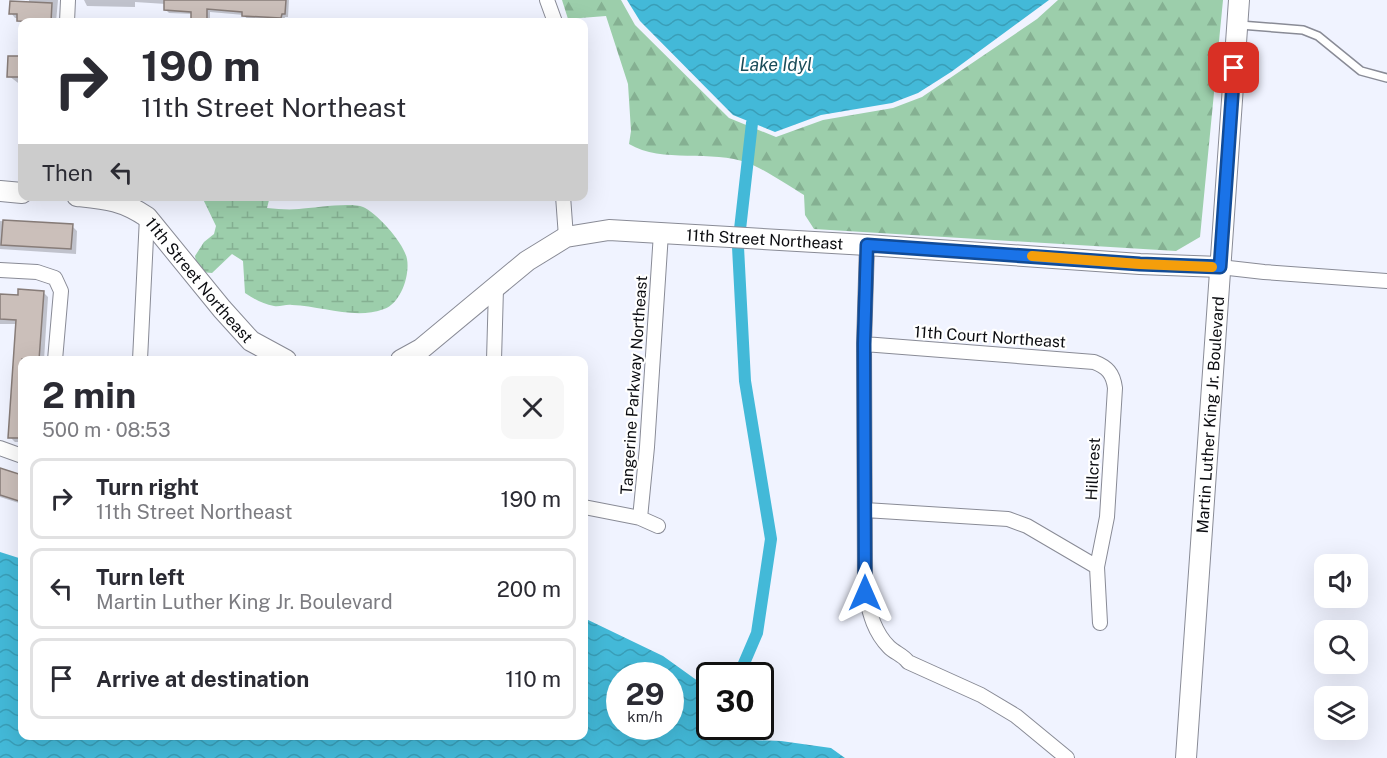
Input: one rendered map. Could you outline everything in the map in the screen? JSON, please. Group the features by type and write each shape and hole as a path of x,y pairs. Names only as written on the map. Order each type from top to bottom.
{"street":[{"path":"67,18 68,0"},
{"path":"547,0 554,18"},
{"name":"Martin Luther King Jr. Boulevard","path":"1186,758 1239,0"},
{"path":"0,191 18,192"},
{"name":"11th Street Northeast","path":"110,201 131,206 147,217 251,341 278,356"},
{"path":"563,201 566,237"},
{"path":"140,356 147,217"},
{"name":"11th Street Northeast","path":"409,356 422,349 527,261 566,237 609,230 1140,264 1220,267 1387,281"},
{"name":"Tangerine Parkway Northeast","path":"588,508 640,518 661,233"},
{"path":"867,245 864,344 865,593 869,612 878,635 898,655 906,658 908,662 981,695 1016,716 1067,758"},
{"path":"0,270 37,272 55,278 61,291 55,356"},
{"path":"494,356 496,288"},
{"name":"11th Court Northeast","path":"864,344 1094,362 1105,366 1110,373"},
{"name":"Hillcrest","path":"1100,623 1097,567 1107,518 1115,388 1110,373"},
{"path":"0,448 18,455"},
{"path":"865,510 1008,519 1027,526 1097,567"},
{"path":"640,518 658,526"}],"lane":[{"path":"1237,25 1303,30 1318,36 1360,71 1387,78"}],"green space":[{"path":"562,0 621,0 635,25 729,118 776,137 823,120 893,108 922,97 1037,19 1058,0 1223,0 1200,237 1176,251 814,229 805,215 804,195 755,166 719,157 656,153 629,144 631,131 628,84 606,16 568,18"},
{"path":"204,201 269,201 267,208 283,209 350,205 363,207 389,229 401,245 408,265 406,280 400,295 390,306 373,312 350,313 303,306 266,304 245,293 243,261 232,254 212,273 201,272 197,268 195,256 204,242 214,234 216,226"}],"water":[{"name":"Lake Idyl","path":"627,0 1049,0 951,72 918,93 892,103 821,115 775,132 733,115 640,21"},
{"path":"0,552 18,558 18,740 588,740 588,620 671,662 606,662 606,740 684,740 684,671 696,680 696,740 781,741 831,748 845,758 0,758"}],"building":[{"path":"164,0 286,0 285,14 282,14 281,18 242,16 242,12 207,9 207,18 191,18 191,12 164,10"},
{"path":"10,1 52,3 51,18 18,18 17,21 17,14 9,14"},
{"path":"8,56 18,56 18,77 7,77"},
{"path":"3,220 73,224 71,249 1,245"},
{"path":"18,289 44,291 39,356 18,356 18,438 8,438 16,320 0,319 0,294 18,295"},
{"path":"0,468 18,474 18,501 0,495"}],"waterway":[{"path":"745,662 757,633 771,539 745,381 738,247 752,123"}],"slow traffic":[{"path":"1032,256 1212,267"}],"route":[{"path":"865,593 864,344 867,245 1140,264 1220,267 1234,68"}]}
